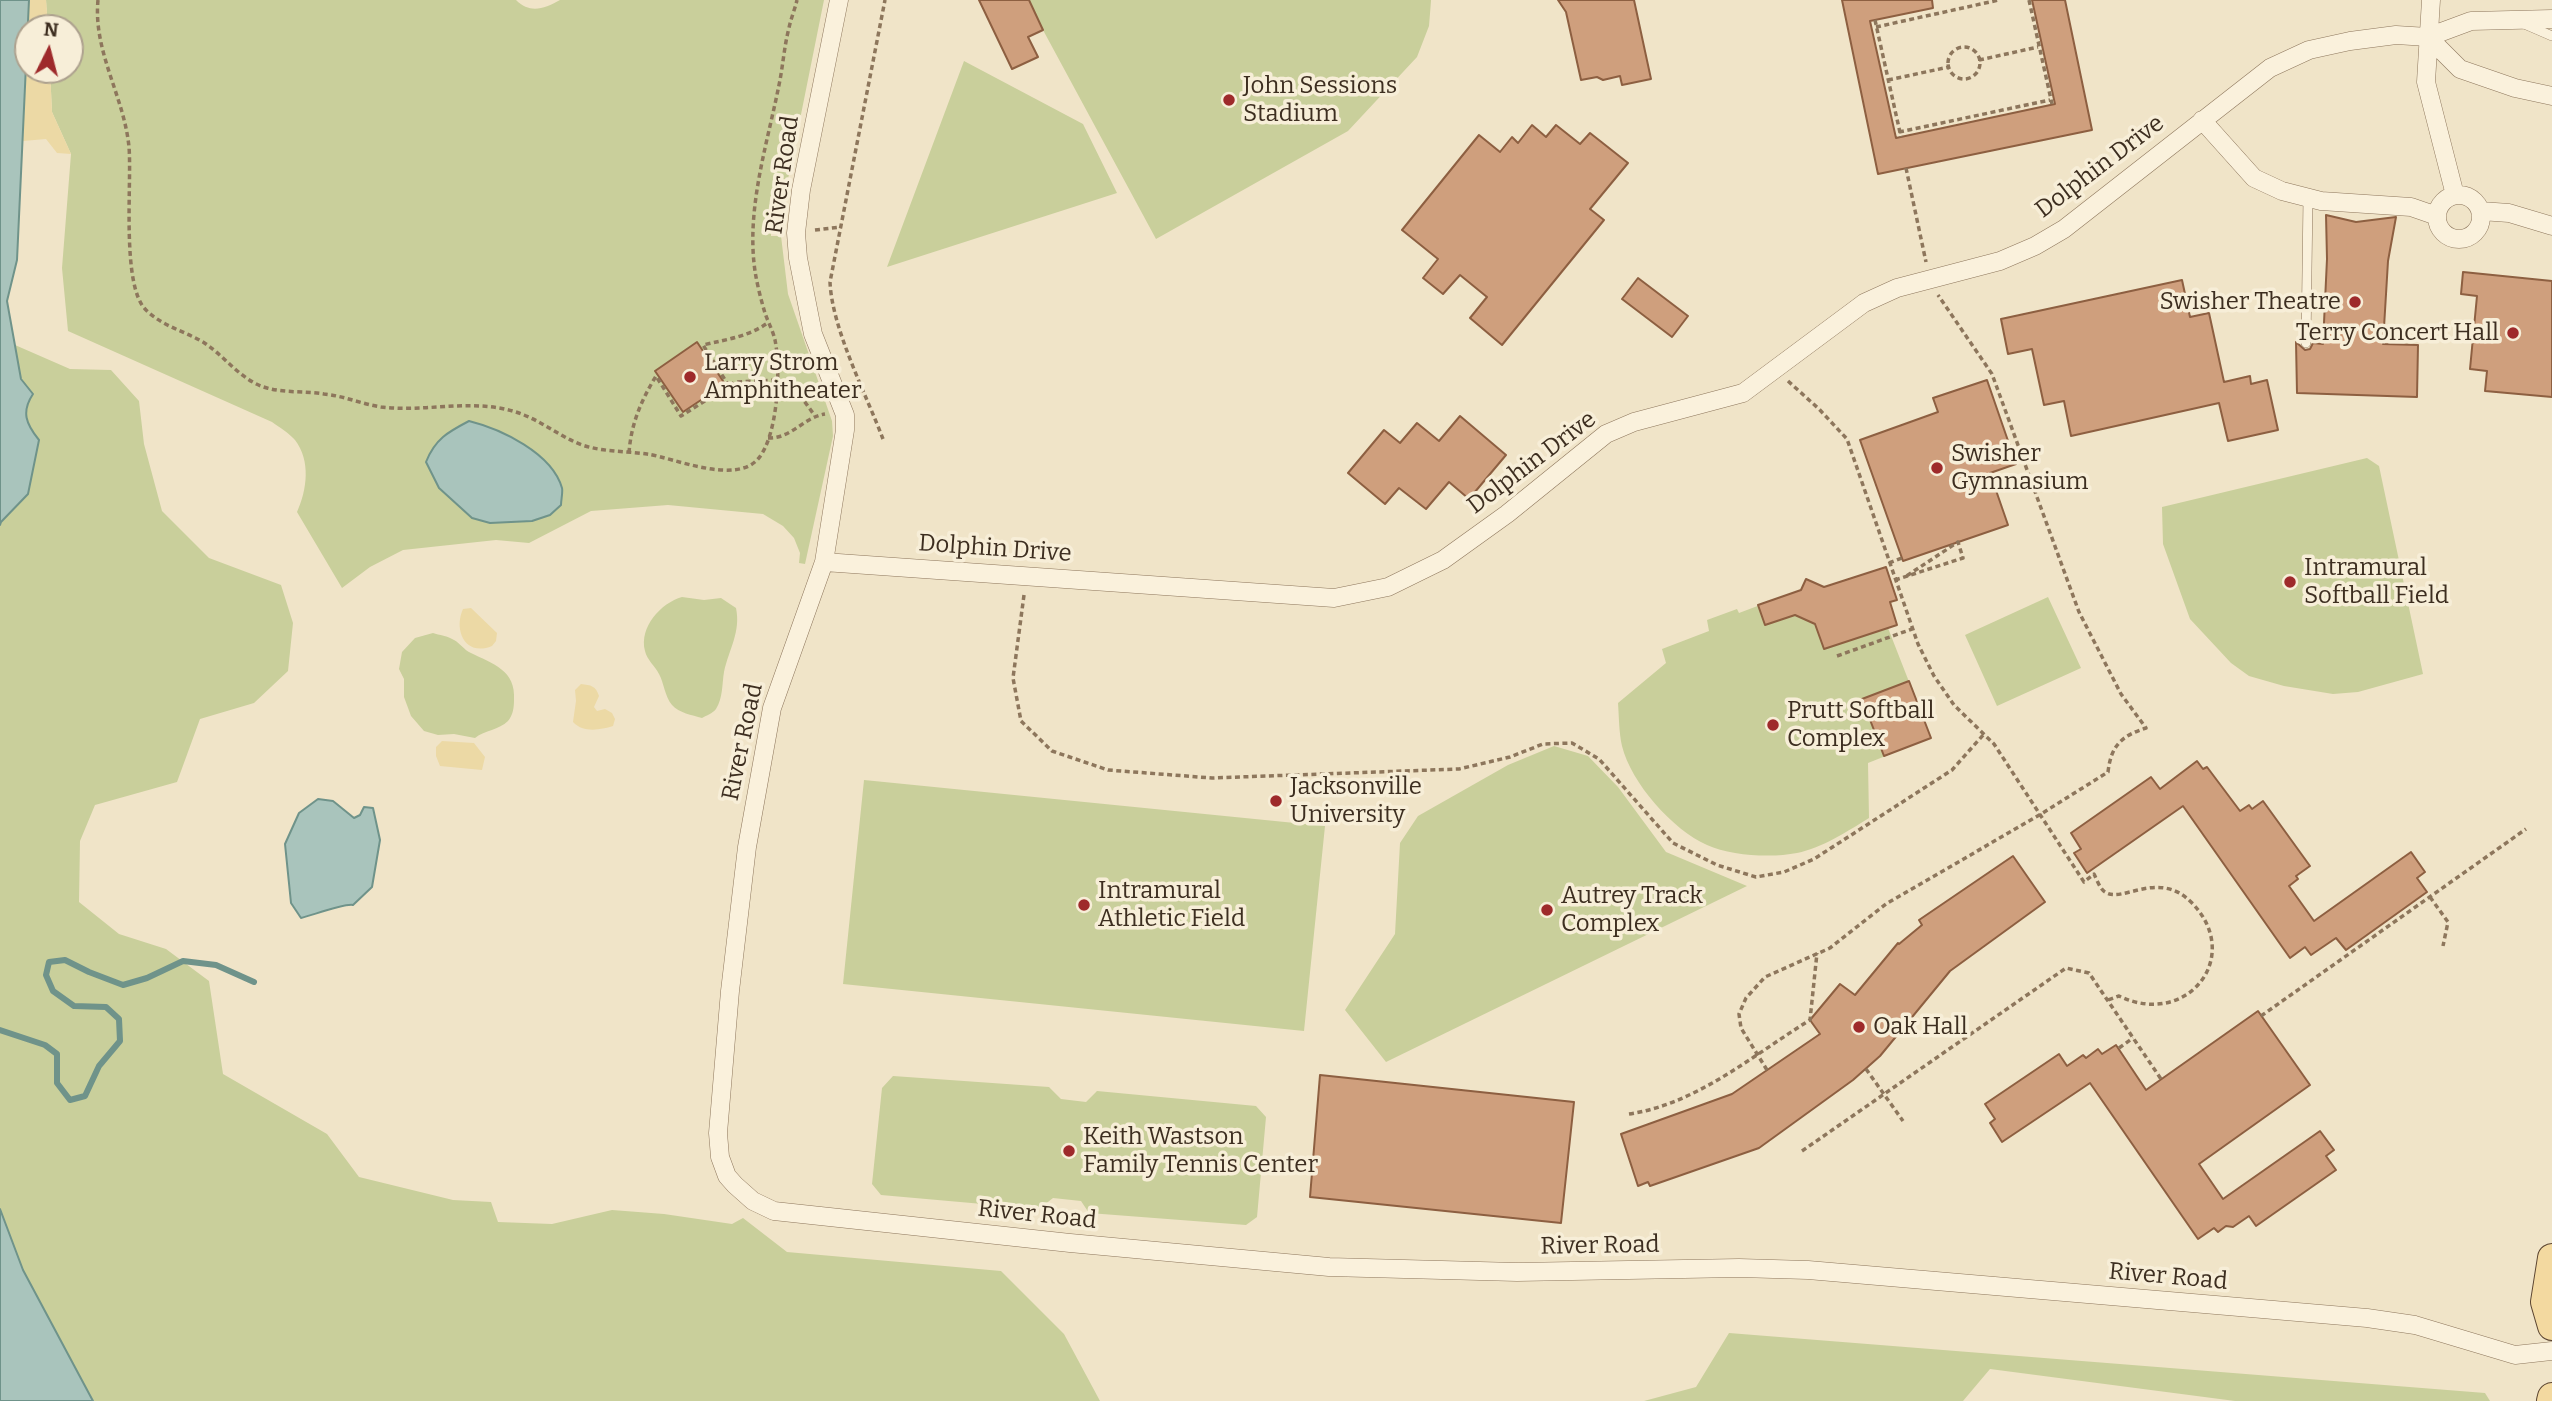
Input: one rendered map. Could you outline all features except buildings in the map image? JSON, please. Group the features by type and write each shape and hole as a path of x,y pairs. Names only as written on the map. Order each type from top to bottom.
{"main road":[{"path":"2552,1258 2545,1302 2552,1326"}],"street":[{"name":"River Road","path":"839,0 801,190 796,233 798,258 813,334 845,415 843,452 824,562 772,708 747,847 730,991 718,1133 720,1157 727,1176 753,1201 774,1211 814,1216 1329,1268 1517,1272 1739,1268 1808,1270 2367,1318 2415,1325 2515,1355 2552,1351"},
{"path":"2431,0 2426,82 2455,195"},
{"name":"Dolphin Drive","path":"824,562 1334,598 1388,587 1443,560 1507,514 1606,434 1634,422 1743,393 1864,303 1897,288 1929,278 2000,261 2035,246 2064,229 2270,68 2309,50 2350,41 2396,35 2428,37 2471,21 2552,19"},
{"path":"2428,37 2460,69 2515,88 2552,96"},
{"path":"2202,120 2253,178 2282,191 2308,198 2411,207 2437,216"},
{"path":"2455,195 2473,200 2481,211 2477,230 2472,235 2459,239 2441,229 2437,216 2442,202 2455,195"},
{"path":"2481,211 2509,213 2552,226"}],"lane":[{"path":"2512,18 2552,36"},
{"path":"2306,343 2308,198"}],"path":[{"path":"98,0 96,24 102,51 125,118 129,147 128,223 135,287 145,309 170,326 204,343 247,379 267,388 328,394 381,407 482,405 522,414 582,444 651,455 682,464 730,470 749,467 759,458 768,438 775,408 778,360 755,270 755,206 768,130 797,0"},
{"path":"883,439 837,324 830,282 884,0"},
{"path":"1876,27 1999,0"},
{"path":"1875,20 1900,134 2051,102 2029,0"},
{"path":"1979,60 2039,47"},
{"path":"1960,48 1974,51 1979,60 1975,75 1965,79 1954,76 1949,67 1949,57 1960,48"},
{"path":"1888,80 1949,67"},
{"path":"1767,1070 1741,1028 1739,1014 1746,998 1765,976 1830,948 1885,904 2108,772 2110,758 2117,745 2130,733 2146,728 2121,694 2079,612 1992,374 1942,303 1929,278 1906,168"},
{"path":"809,230 841,227"},
{"path":"729,386 703,345 743,337 769,322"},
{"path":"1775,369 1847,439 1897,591 1934,676 1954,705 1994,744 2084,882 2094,874 2104,892 2112,895 2151,886 2170,890 2190,901 2202,916 2211,934 2212,949 2209,968 2195,990 2169,1003 2135,1003 2119,996 2108,1000"},
{"path":"629,453 630,434 642,400 656,376 681,416 735,382 777,380 786,382 797,391 815,415"},
{"path":"768,438 778,439 815,415 828,413"},
{"path":"1895,580 1905,577 1964,558 1958,542 1905,577"},
{"path":"1889,563 1902,558"},
{"path":"1026,576 1013,678 1021,721 1052,751 1108,770 1212,778 1459,769 1510,757 1543,744 1572,743 1599,759 1673,842 1717,865 1756,877 1784,872 1814,859 1952,770 1984,734"},
{"path":"1837,656 1912,629"},
{"path":"2261,1016 2526,829"},
{"path":"2430,897 2448,922 2443,946"},
{"path":"1629,1114 1673,1101 1716,1082 1810,1020 1817,953"},
{"path":"1801,1151 2066,968 2089,973 2161,1079"},
{"path":"2119,1048 2133,1038"},
{"path":"1866,1069 1903,1121"}],"green space":[{"path":"46,0 516,0 527,7 537,9 560,0 824,0 785,194 781,230 771,230 771,236 781,236 788,294 832,421 833,436 805,564 799,563 800,553 794,538 783,526 763,514 668,505 591,511 529,543 496,540 403,550 370,567 342,588 297,512 306,476 300,448 293,437 272,422 68,331 62,268 71,154 52,112 51,84 84,84 84,14 47,14"},
{"name":"John Sessions Stadium","path":"979,0 1431,1 1429,26 1417,57 1348,131 1156,239 1043,30 1028,37 1038,57"},
{"path":"964,61 1083,124 1117,193 887,267"},
{"path":"15,345 70,369 111,370 139,401 144,444 162,511 209,558 281,585 293,623 288,671 254,703 200,719 177,782 95,805 80,841 79,902 119,934 166,949 209,981 223,1074 327,1134 359,1177 453,1200 491,1202 498,1222 552,1224 612,1210 732,1224 743,1218 787,1252 1001,1271 1064,1334 1100,1401 93,1401 23,1270 0,1209 0,525 28,494 28,427 25,406 33,394 21,379"},
{"name":"Intramural Softball Field","path":"2367,458 2379,466 2423,674 2358,692 2333,694 2284,686 2249,676 2231,663 2190,619 2163,544 2162,507"},
{"name":"Prutt Softball Complex","path":"1879,569 1885,585 1891,584 1897,600 1890,603 1897,625 1888,628 1931,738 1868,763 1869,818 1816,847 1787,855 1764,856 1717,849 1694,838 1655,804 1634,775 1621,741 1618,703 1666,663 1662,649 1709,631 1707,620 1737,609 1739,613 1800,590 1806,579 1828,589 1832,585"},
{"path":"682,597 704,600 721,598 736,608 736,633 724,672 720,700 714,711 702,718 682,712 672,705 659,674 645,651 645,633 653,617 659,610"},
{"path":"2048,597 2081,668 1997,706 1965,635"},
{"path":"433,633 456,641 469,652 502,669 514,690 513,711 508,721 475,738 424,731 411,716 404,697 404,679 399,669 402,652 415,638"},
{"name":"Autrey Track Complex","path":"1554,746 1588,756 1618,787 1666,852 1747,886 1386,1062 1345,1010 1395,934 1400,843 1418,816 1508,765"},
{"name":"Intramural Athletic Field","path":"864,780 1325,826 1304,1031 843,984"},
{"name":"Keith Wastson Family Tennis Center","path":"893,1076 1049,1087 1061,1099 1086,1102 1097,1091 1256,1106 1266,1117 1257,1217 1246,1225 1089,1213 1081,1201 1053,1198 1039,1209 881,1195 872,1184 882,1088"},
{"path":"1729,1333 2485,1393 2490,1401 2235,1401 1990,1369 1963,1401 1644,1401 1696,1387"}],"sand":[{"path":"29,0 46,0 47,14 28,14"},
{"path":"26,84 51,84 52,112 71,154 57,153 46,139 23,141"},
{"path":"471,608 497,633 492,646 475,648 464,640 460,617 463,609"},
{"path":"581,684 595,688 599,696 594,707 597,711 605,709 612,713 615,719 613,726 587,729 573,722 575,690"},
{"path":"442,741 474,743 485,757 482,770 440,766 436,747"}],"water":[{"path":"0,0 29,0 28,14 14,14 14,84 25,84 17,260 7,301 21,379 33,394 27,407 27,418 39,440 28,494 0,525"},
{"path":"469,421 510,436 548,464 562,488 561,505 550,515 532,521 490,523 472,518 439,488 426,462 443,437"},
{"path":"318,799 333,801 354,818 360,815 364,807 373,808 380,840 372,887 353,905 336,907 301,918 291,903 285,844 299,813"},
{"path":"0,1209 23,1270 93,1401 0,1401"}],"waterway":[{"path":"0,1030 45,1045 57,1054 57,1083 70,1100 85,1096 99,1066 120,1041 119,1019 106,1007 74,1006 53,991 46,975 49,962 65,960 123,985 147,978 183,961 216,965 254,982"}],"place":[{"name":"John Sessions Stadium","path":"1229,100"},
{"name":"Swisher Theatre","path":"2355,302"},
{"name":"Terry Concert Hall","path":"2513,333"},
{"name":"Larry Strom Amphitheater","path":"690,377"},
{"name":"Swisher Gymnasium","path":"1937,468"},
{"name":"Intramural Softball Field","path":"2290,582"},
{"name":"Prutt Softball Complex","path":"1773,725"},
{"name":"Jacksonville University","path":"1276,801"},
{"name":"Intramural Athletic Field","path":"1084,905"},
{"name":"Autrey Track Complex","path":"1547,910"},
{"name":"Oak Hall","path":"1859,1027"},
{"name":"Keith Wastson Family Tennis Center","path":"1069,1151"}]}
